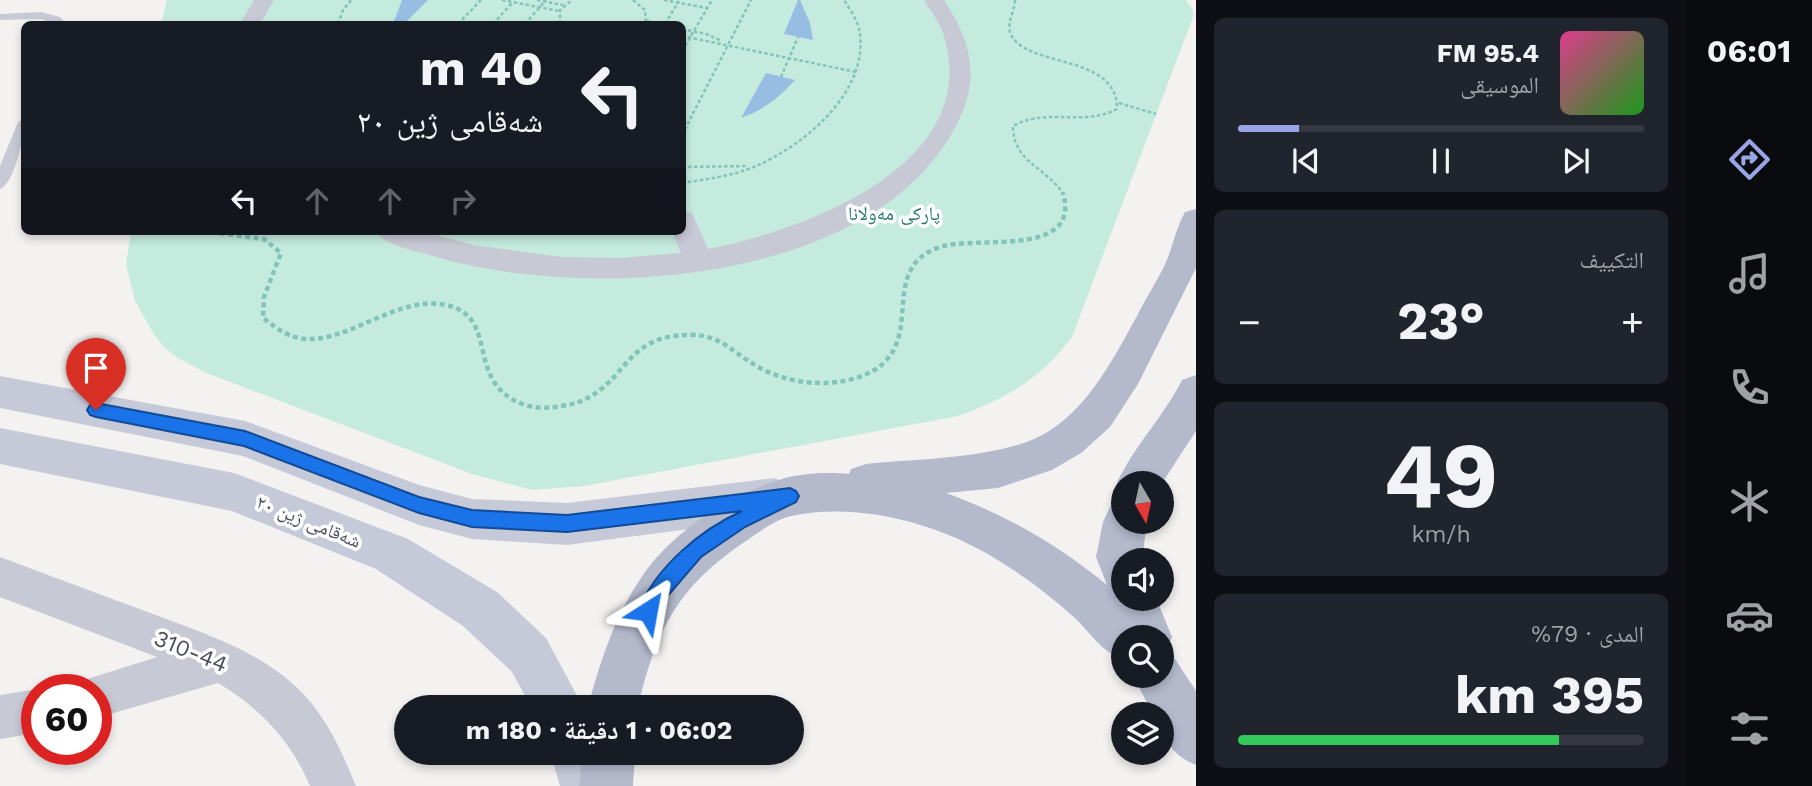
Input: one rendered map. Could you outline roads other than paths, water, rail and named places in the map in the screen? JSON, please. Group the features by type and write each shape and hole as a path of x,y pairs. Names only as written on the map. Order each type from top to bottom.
{"main road":[{"path":"0,391 245,439 419,505 472,519 567,524 790,496 879,481 998,469 1038,457 1067,440 1096,415 1152,327 1183,261 1196,220"},
{"path":"1146,471 1189,409 1196,391"},
{"name":"شەقامی ژین ٢٠","path":"0,446 234,492 392,554 480,609 529,655 551,695"},
{"path":"616,695 629,647 657,593 695,551 739,521 790,496 848,495 913,502 979,525 1044,562 1115,625"},
{"path":"1168,688 1196,739"},
{"path":"580,765 587,786"},
{"path":"606,786 607,765"}],"street":[{"path":"252,21 264,0"},
{"path":"400,235 429,246 521,264 620,269 716,258 803,234 873,200 923,159 951,116 960,73 953,32 934,0"},
{"path":"686,230 698,260"},
{"name":"310-44","path":"0,577 221,661 252,678 297,718 318,748 333,786"},
{"path":"112,692 221,661"},
{"path":"0,717 21,714"}],"lane":[{"path":"1,18 44,16 59,21"},
{"path":"0,184 21,130"}],"water":[{"path":"402,0 428,0 407,21 394,21"},
{"path":"798,0 810,23 813,40 784,34"},
{"path":"766,73 795,80 770,103 741,118"}],"park label":[{"name":"پارکی مەولانا","path":"894,213"}]}
